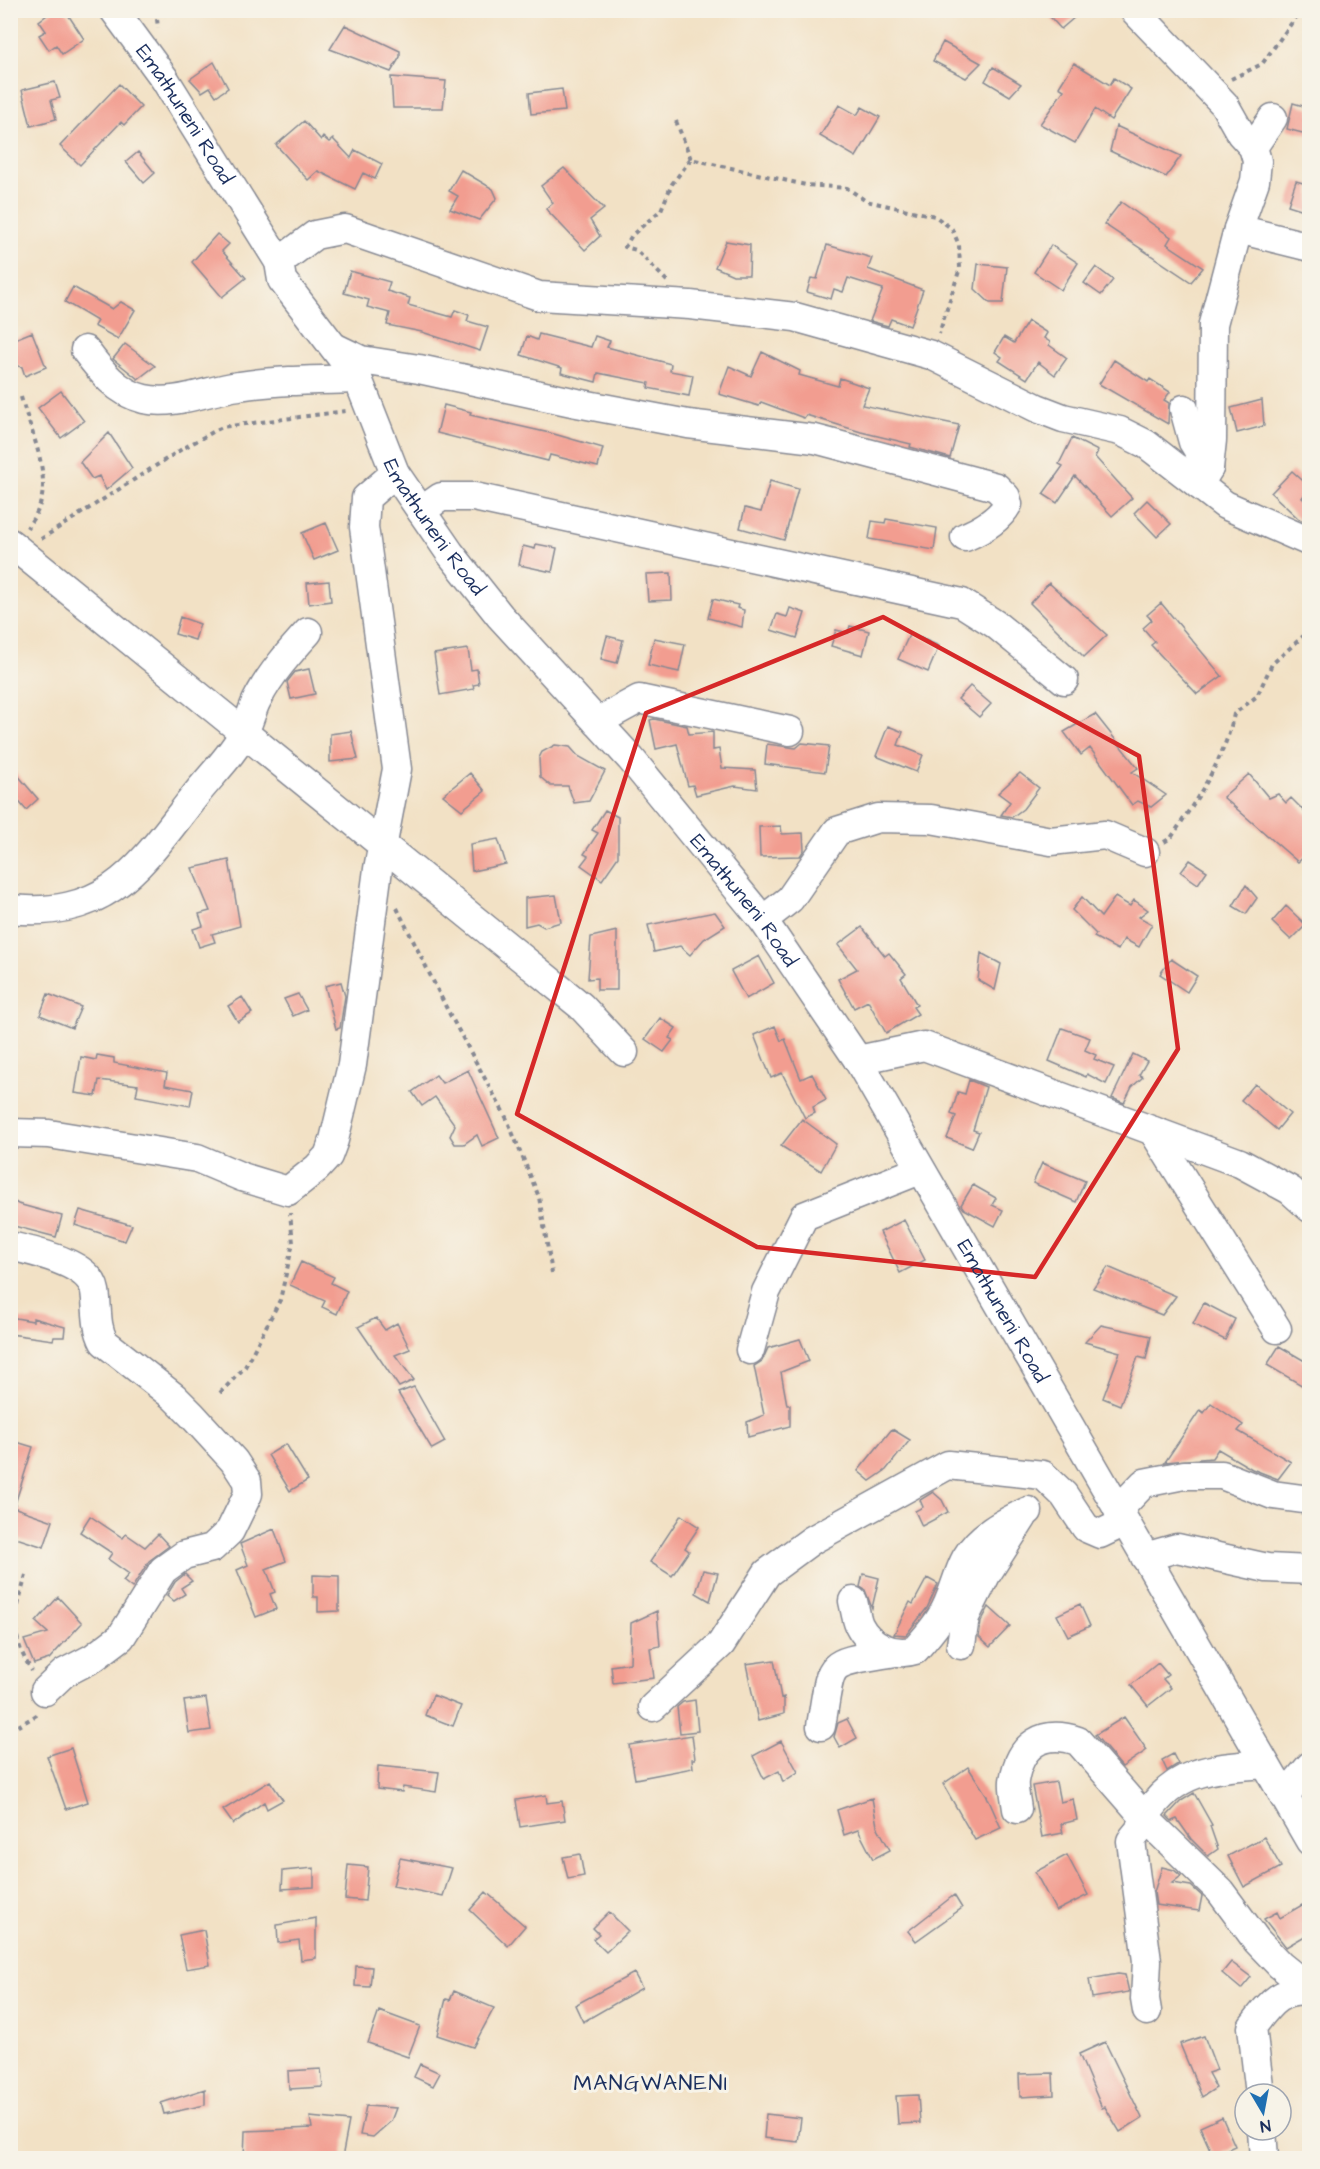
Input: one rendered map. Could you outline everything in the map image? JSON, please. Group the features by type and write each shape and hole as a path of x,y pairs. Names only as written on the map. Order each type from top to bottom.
{"street":[{"name":"Emathuneni Road","path":"114,10 164,78 279,262 282,280 358,379 395,473 421,511 500,616 631,759 763,920 858,1060 1310,1841"},
{"path":"1134,10 1224,104 1241,134 1253,147 1257,161 1255,181 1238,229 1213,324 1212,440 1204,476"},
{"path":"1253,147 1273,118"},
{"path":"279,262 315,235 345,229 539,296 690,304 795,317 931,355 1037,408 1063,418 1120,431 1204,476"},
{"path":"1238,229 1310,247"},
{"path":"334,347 361,360 418,369 577,403 688,424 815,439 996,487 1006,497 1008,504 1005,510 989,524 965,537"},
{"path":"85,350 106,378 142,399 173,401 230,387 296,380 358,379"},
{"path":"1184,409 1204,476 1225,505 1310,542"},
{"path":"10,1133 50,1134 197,1158 242,1177 288,1191 328,1156 352,1065 381,856 397,769 364,527 366,498 395,473"},
{"path":"421,511 441,497 474,497 962,603 995,624 1064,680"},
{"path":"16,547 244,733 381,856 581,1006 624,1052"},
{"path":"10,909 43,911 74,904 108,891 134,872 244,733 258,698 279,664 308,632"},
{"path":"597,722 639,699 790,731"},
{"path":"763,920 790,899 837,831 878,818 931,819 1051,841 1105,835 1145,852"},
{"path":"858,1060 924,1046 1240,1163 1303,1199"},
{"path":"1154,1131 1277,1329"},
{"path":"750,1350 766,1292 804,1216 920,1170"},
{"path":"10,1246 59,1258 82,1273 95,1288 98,1330 104,1342 174,1397 234,1461 247,1481 248,1494 230,1532 212,1548 184,1555 163,1570 121,1637 93,1658 64,1673 45,1691"},
{"path":"653,1707 721,1644 767,1573 812,1540 948,1464 1043,1475 1064,1495 1086,1528 1100,1534 1121,1516 1144,1483 1184,1475 1222,1475 1273,1495 1310,1500"},
{"path":"821,1726 825,1686 831,1672 841,1662 915,1650 941,1618 966,1558 982,1537 1001,1524 1028,1511 1052,1507 1074,1510"},
{"path":"961,1645 965,1617 986,1575 1012,1531 1028,1511"},
{"path":"1145,1557 1176,1548 1267,1568 1310,1570"},
{"path":"853,1601 859,1625 870,1640 876,1646 895,1652"},
{"path":"1017,1809 1014,1782 1020,1761 1031,1745 1045,1737 1062,1735 1078,1741 1145,1817 1220,1891 1257,1941 1310,1991"},
{"path":"1147,2011 1144,1999 1147,1961 1131,1841 1143,1825 1145,1817 1173,1784 1190,1775 1209,1770 1265,1764"},
{"path":"1284,1797 1310,1766"},
{"path":"1259,2082 1252,2027 1273,2000 1295,1990 1310,1991"},
{"path":"1263,2142 1264,2158"}],"path":[{"path":"1191,72 1224,82 1262,64 1301,10"},
{"path":"676,121 691,159"},
{"path":"690,304 636,250 625,247 632,235 661,210 672,184 691,159"},
{"path":"691,159 806,185 847,188 866,201 934,216 952,229 959,245 960,268 931,355"},
{"path":"16,547 39,508 44,487 40,463 21,397"},
{"path":"16,547 222,427 370,409"},
{"path":"1145,852 1171,838 1212,776 1230,734 1234,714 1257,696 1272,664 1310,630"},
{"path":"381,856 448,1011 506,1117 539,1197 552,1273"},
{"path":"220,1394 245,1367 280,1300 293,1243 288,1191"},
{"path":"10,1731 54,1705 22,1654 14,1618 26,1575"}],"highlighted area":[{"path":"883,617 1139,756 1178,1049 1035,1277 757,1247 517,1114 646,713"}],"building":[{"path":"54,10 65,10 84,39 62,54 56,45 49,50 39,35 46,31 39,21"},
{"path":"1044,10 1083,10 1061,29"},
{"path":"345,25 400,51 400,57 391,72 330,49"},
{"path":"943,42 981,63 966,78 933,61"},
{"path":"214,62 228,88 216,96 210,87 202,92 190,79"},
{"path":"1074,63 1110,85 1114,78 1131,89 1111,120 1095,109 1075,143 1040,124 1064,90 1059,87"},
{"path":"993,67 1021,84 1010,96 985,81"},
{"path":"391,77 446,81 443,108 393,108"},
{"path":"55,82 60,98 51,100 56,119 31,126 22,90"},
{"path":"119,84 141,107 124,125 121,122 80,165 60,146"},
{"path":"562,89 565,111 531,114 529,93"},
{"path":"1293,103 1310,108 1310,135 1287,129"},
{"path":"839,105 857,115 862,107 880,117 856,157 820,136"},
{"path":"304,121 321,140 323,137 329,142 333,139 351,158 355,150 382,164 375,179 363,173 355,189 318,171 308,180 276,145"},
{"path":"1116,126 1181,156 1166,177 1110,151"},
{"path":"138,152 155,173 144,183 126,162"},
{"path":"564,168 604,209 590,220 600,236 585,250 546,209 553,203 541,186"},
{"path":"461,170 493,189 497,198 479,220 450,209 458,196 449,191"},
{"path":"1296,181 1310,185 1310,212 1288,205"},
{"path":"1121,202 1171,237 1167,244 1203,268 1191,282 1104,224"},
{"path":"217,234 229,244 222,251 246,278 222,297 192,262"},
{"path":"726,241 750,245 749,275 733,275 715,267"},
{"path":"827,245 872,258 868,269 923,290 910,326 891,319 888,326 870,321 883,289 848,278 843,292 834,289 831,299 807,292 811,278 817,279"},
{"path":"1051,245 1078,263 1061,290 1034,272"},
{"path":"978,264 1007,267 1003,303 990,303 975,289"},
{"path":"1096,267 1113,280 1101,295 1084,283"},
{"path":"350,271 390,282 387,291 410,298 408,305 452,317 455,310 469,315 467,321 488,327 480,351 422,332 387,325 390,313 367,307 369,300 344,293"},
{"path":"73,287 112,309 121,302 135,310 118,339 94,326 97,321 65,302"},
{"path":"1028,321 1047,333 1044,338 1050,342 1049,345 1067,358 1055,375 1038,362 1027,379 999,361 1002,357 995,352 1004,337 1014,343"},
{"path":"32,332 46,367 25,376 22,367 10,364 10,341"},
{"path":"539,334 591,347 595,336 610,341 607,347 671,364 670,371 693,375 689,396 648,388 649,383 598,373 596,382 561,373 562,368 521,355 527,336 537,340"},
{"path":"125,344 155,366 138,379 113,359"},
{"path":"762,352 800,371 799,375 838,386 840,378 869,388 862,405 959,425 950,458 910,447 911,444 806,415 804,418 761,402 759,406 719,394 729,366 751,376"},
{"path":"1114,360 1148,382 1150,379 1170,392 1164,400 1169,403 1168,424 1099,384"},
{"path":"61,391 84,421 61,438 38,408"},
{"path":"1262,400 1264,426 1237,433 1231,408"},
{"path":"444,405 471,412 470,415 603,448 598,467 550,455 548,461 437,433"},
{"path":"109,433 132,468 106,490 99,476 92,479 80,462"},
{"path":"1072,438 1098,451 1095,457 1132,498 1112,516 1075,476 1057,503 1043,494 1063,466 1059,464"},
{"path":"1292,471 1310,487 1302,498 1310,505 1310,524 1299,519 1271,493"},
{"path":"770,481 798,489 784,540 740,528 745,508 761,512"},
{"path":"1147,500 1171,524 1157,537 1134,513"},
{"path":"886,519 937,528 934,550 869,539 872,521 885,523"},
{"path":"326,523 338,550 314,560 302,533"},
{"path":"536,544 557,548 552,572 519,565 523,546 535,549"},
{"path":"671,573 672,600 648,601 646,574"},
{"path":"329,581 331,601 309,604 307,583"},
{"path":"1049,583 1107,635 1084,657 1030,603"},
{"path":"713,599 738,605 737,608 744,610 742,627 708,618"},
{"path":"1161,603 1222,676 1197,694 1151,645 1155,642 1143,628 1152,620 1147,615"},
{"path":"790,608 805,613 797,638 771,630 777,614 787,617"},
{"path":"180,617 200,624 195,640 175,634"},
{"path":"850,626 869,631 863,655 831,646 836,630 848,633"},
{"path":"910,633 939,646 928,672 898,659"},
{"path":"607,636 623,640 617,663 601,659"},
{"path":"654,638 685,644 679,672 648,665"},
{"path":"468,649 471,670 477,669 479,684 473,685 474,689 440,695 434,654"},
{"path":"309,669 315,694 291,699 287,682 295,672"},
{"path":"970,686 991,704 979,717 958,699"},
{"path":"1095,714 1138,768 1132,772 1166,795 1151,807 1138,801 1132,805 1090,748 1081,755 1064,732"},
{"path":"650,720 687,726 689,734 713,732 713,750 719,749 722,768 755,770 757,789 735,786 696,795 693,785 688,786 677,744 656,749"},
{"path":"888,726 903,732 898,745 923,755 916,772 876,756"},
{"path":"351,731 358,759 330,762 330,734"},
{"path":"802,743 829,746 825,772 765,764 767,744 796,748"},
{"path":"555,745 570,747 578,756 605,771 589,801 574,803 568,786 551,786 540,777 539,758 542,752"},
{"path":"10,766 38,799 26,810 10,791"},
{"path":"470,773 485,791 462,810 443,795"},
{"path":"1020,773 1039,788 1023,809 1012,817 1001,815 1010,802 998,793"},
{"path":"1249,774 1269,798 1278,794 1286,803 1291,798 1310,817 1310,852 1298,862 1223,797"},
{"path":"605,810 618,817 618,857 602,880 581,865 588,856 584,854 598,833 592,830"},
{"path":"781,826 782,834 803,833 804,850 800,856 760,857 759,827"},
{"path":"498,839 506,864 472,871 470,844"},
{"path":"229,860 240,926 212,934 215,942 199,947 193,929 203,926 199,914 210,911 192,868"},
{"path":"1190,860 1207,871 1198,884 1181,872"},
{"path":"1246,885 1257,898 1246,914 1233,906"},
{"path":"556,895 561,922 544,927 537,923 525,926 525,898"},
{"path":"1082,897 1101,917 1115,897 1130,906 1134,900 1148,910 1139,917 1152,924 1139,947 1124,939 1118,950 1094,937 1096,934 1072,910"},
{"path":"1286,906 1306,925 1291,940 1272,922"},
{"path":"715,912 725,926 704,939 690,955 680,946 654,952 648,925"},
{"path":"862,927 885,956 889,953 906,974 901,978 917,1005 913,1007 918,1014 886,1033 868,1001 854,1008 838,979 857,969 838,945"},
{"path":"617,931 617,990 597,990 597,978 588,979 591,937"},
{"path":"981,953 1001,964 995,990 978,980"},
{"path":"759,956 774,983 746,999 731,971"},
{"path":"1171,959 1197,976 1187,992 1160,974"},
{"path":"341,982 345,996 340,1028 336,1029 325,986"},
{"path":"48,994 81,1007 72,1028 40,1015"},
{"path":"298,994 307,1010 293,1016 284,999"},
{"path":"242,997 252,1013 238,1022 228,1006"},
{"path":"660,1018 676,1028 669,1038 673,1040 664,1052 645,1039"},
{"path":"775,1026 781,1041 785,1039 801,1079 812,1074 826,1100 813,1107 815,1113 805,1118 782,1073 771,1078 754,1035"},
{"path":"1062,1028 1090,1038 1085,1050 1096,1055 1094,1059 1114,1067 1106,1084 1087,1074 1086,1077 1049,1061"},
{"path":"1133,1054 1147,1061 1139,1075 1143,1077 1132,1087 1124,1103 1112,1098"},
{"path":"97,1055 114,1058 114,1063 167,1073 165,1085 193,1090 190,1106 136,1096 138,1085 99,1080 96,1096 75,1093 81,1057 96,1060"},
{"path":"468,1070 499,1138 482,1146 477,1135 464,1144 455,1144 450,1136 455,1125 435,1097 422,1106 412,1092 436,1075 442,1083"},
{"path":"969,1080 986,1087 973,1130 979,1132 972,1148 947,1138 956,1116 951,1114 958,1092 965,1094"},
{"path":"1255,1084 1290,1114 1277,1130 1241,1100"},
{"path":"802,1119 836,1144 821,1171 781,1146"},
{"path":"1042,1163 1085,1181 1076,1202 1033,1183"},
{"path":"973,1185 996,1198 992,1205 1003,1210 995,1226 964,1209 961,1205"},
{"path":"10,1199 18,1204 62,1216 56,1237 10,1225"},
{"path":"80,1210 132,1225 125,1241 75,1225"},
{"path":"904,1220 925,1260 900,1273 880,1232"},
{"path":"301,1262 334,1277 331,1283 347,1291 337,1314 322,1307 325,1301 290,1285"},
{"path":"1108,1267 1176,1296 1162,1315 1093,1288"},
{"path":"1204,1303 1235,1319 1225,1340 1193,1324"},
{"path":"10,1317 33,1321 33,1318 65,1327 64,1337 54,1337 53,1340 10,1334"},
{"path":"376,1318 385,1330 397,1323 410,1349 395,1355 414,1380 399,1387 358,1327"},
{"path":"1101,1325 1151,1336 1146,1359 1138,1357 1120,1405 1103,1398 1120,1352 1085,1342"},
{"path":"800,1339 809,1361 781,1372 787,1405 790,1405 790,1426 748,1437 747,1422 764,1415 754,1366 762,1361 768,1348"},
{"path":"1279,1346 1310,1364 1310,1390 1267,1365"},
{"path":"414,1387 445,1442 432,1449 398,1393"},
{"path":"1211,1403 1243,1425 1238,1431 1291,1462 1278,1479 1252,1469 1218,1449 1212,1458 1165,1462 1200,1410 1204,1413"},
{"path":"892,1429 910,1440 886,1470 870,1481 858,1471"},
{"path":"10,1440 33,1447 14,1507 10,1506"},
{"path":"286,1444 308,1480 290,1491 268,1455"},
{"path":"933,1492 942,1500 948,1512 922,1526 915,1511 923,1507 920,1500"},
{"path":"10,1506 53,1521 44,1547 10,1536"},
{"path":"681,1515 699,1527 685,1548 689,1551 672,1576 650,1562"},
{"path":"90,1516 123,1538 126,1534 145,1547 158,1534 169,1546 149,1561 132,1588 123,1581 129,1574 108,1559 112,1553 80,1532"},
{"path":"274,1529 286,1561 266,1569 275,1592 270,1594 276,1609 256,1617 237,1570 248,1565 240,1544"},
{"path":"703,1570 718,1573 710,1601 696,1593"},
{"path":"185,1574 192,1581 181,1588 185,1594 174,1601 167,1595 175,1582"},
{"path":"863,1574 879,1578 872,1608 865,1590 860,1587"},
{"path":"313,1575 339,1576 339,1611 318,1612 318,1597 313,1597"},
{"path":"927,1578 938,1584 927,1608 906,1635 894,1634 910,1602 913,1604"},
{"path":"58,1597 82,1623 49,1659 34,1664 24,1640 48,1633 36,1622"},
{"path":"1080,1604 1090,1626 1068,1636 1057,1615"},
{"path":"989,1607 1010,1626 990,1647 979,1637 981,1622"},
{"path":"657,1611 660,1646 650,1648 654,1678 613,1683 611,1666 630,1663 631,1623"},
{"path":"774,1660 781,1698 784,1697 784,1714 758,1721 746,1664"},
{"path":"1158,1663 1168,1675 1163,1679 1171,1688 1148,1706 1131,1685"},
{"path":"433,1695 461,1706 453,1726 425,1715"},
{"path":"206,1698 211,1730 189,1733 184,1701"},
{"path":"695,1700 698,1731 680,1733 677,1707 683,1702"},
{"path":"1124,1717 1147,1750 1122,1767 1095,1735"},
{"path":"847,1719 857,1738 840,1748 834,1737 838,1723"},
{"path":"692,1735 695,1759 692,1759 693,1768 635,1779 629,1745"},
{"path":"781,1741 798,1772 783,1782 779,1771 764,1779 753,1756"},
{"path":"71,1748 88,1802 66,1809 47,1756"},
{"path":"1173,1754 1178,1764 1167,1771 1162,1760"},
{"path":"378,1766 439,1772 436,1792 403,1787 402,1792 377,1789"},
{"path":"968,1767 986,1794 1001,1828 975,1840 943,1784"},
{"path":"270,1781 283,1800 267,1809 264,1802 233,1824 223,1810"},
{"path":"1056,1782 1060,1802 1073,1799 1077,1820 1061,1824 1063,1833 1042,1837 1032,1786"},
{"path":"1194,1793 1212,1825 1210,1826 1218,1849 1208,1856 1191,1839 1177,1819 1172,1821 1167,1816 1181,1801"},
{"path":"546,1795 547,1803 562,1801 565,1820 520,1827 516,1800"},
{"path":"872,1798 877,1826 890,1850 873,1859 858,1830 844,1835 837,1810"},
{"path":"1264,1837 1281,1867 1244,1887 1228,1856"},
{"path":"580,1854 584,1876 568,1879 563,1857"},
{"path":"1067,1855 1088,1895 1056,1911 1035,1872"},
{"path":"400,1858 452,1868 443,1896 393,1886"},
{"path":"348,1865 368,1867 365,1901 345,1899"},
{"path":"1162,1867 1174,1870 1181,1876 1172,1883 1191,1886 1202,1896 1199,1911 1156,1905 1154,1892"},
{"path":"314,1868 314,1887 282,1889 283,1871"},
{"path":"486,1892 525,1926 508,1946 470,1910"},
{"path":"954,1895 962,1908 916,1941 908,1931"},
{"path":"1302,1905 1310,1919 1310,1933 1286,1947 1264,1919 1277,1912 1280,1918"},
{"path":"609,1912 628,1931 606,1952 593,1939 599,1934 593,1928"},
{"path":"316,1918 316,1958 301,1960 299,1940 278,1943 277,1925"},
{"path":"204,1930 210,1965 186,1969 179,1935"},
{"path":"1231,1962 1251,1977 1241,1989 1222,1973"},
{"path":"356,1966 372,1967 370,1987 355,1986"},
{"path":"634,1973 642,1988 583,2022 575,2005"},
{"path":"1125,1975 1129,1992 1092,1998 1089,1979"},
{"path":"454,1991 494,2008 473,2047 437,2035 446,1999 450,2000"},
{"path":"379,2011 420,2026 408,2057 368,2043"},
{"path":"1204,2036 1217,2070 1208,2073 1216,2088 1202,2097 1180,2044"},
{"path":"1105,2042 1142,2118 1120,2132 1105,2107 1102,2108 1079,2054"},
{"path":"420,2064 440,2073 433,2086 414,2077"},
{"path":"321,2069 323,2087 289,2089 288,2071"},
{"path":"1053,2073 1054,2095 1020,2097 1019,2074"},
{"path":"205,2089 205,2105 164,2114 161,2103"},
{"path":"918,2095 920,2123 898,2124 896,2096"},
{"path":"366,2106 396,2108 391,2121 373,2137 360,2135"},
{"path":"766,2114 801,2118 798,2142 764,2138"},
{"path":"310,2117 349,2121 342,2158 244,2158 245,2131 312,2128"},
{"path":"1222,2117 1235,2146 1213,2156 1200,2127"}],"district":[{"name":"MANGWANENI","path":"651,2083"}]}
